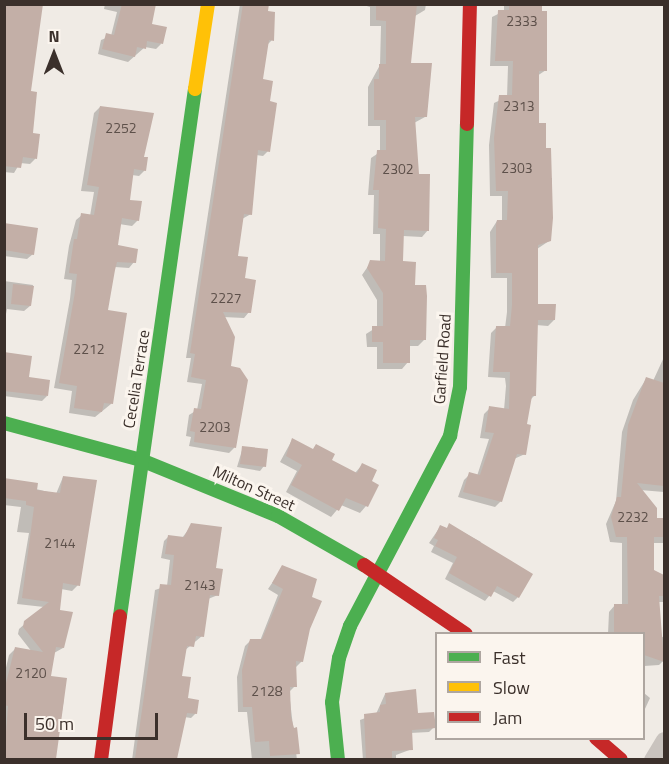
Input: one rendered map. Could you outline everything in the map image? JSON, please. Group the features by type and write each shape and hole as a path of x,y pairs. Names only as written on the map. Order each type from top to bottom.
{"street":[{"name":"Cecelia Terrace","path":"101,759 141,460 208,4"},
{"name":"Garfield Road","path":"338,759 332,702 339,658 350,626 450,436 460,387 470,4"},
{"name":"Milton Street","path":"4,423 141,460 278,516 379,573 465,632"},
{"path":"598,740 621,759"},
{"path":"652,759 664,740"}],"building":[{"path":"4,4 43,4 31,91 37,92 33,133 40,134 37,159 23,157 21,168 4,166"},
{"path":"122,4 156,4 152,24 167,27 163,44 147,41 146,49 137,47 135,57 102,49 106,33 114,35"},
{"path":"243,4 269,4 268,11 275,12 274,41 269,40 263,79 273,81 270,101 277,103 270,152 258,150 252,215 244,214 238,256 248,257 245,278 256,280 251,313 223,312 235,337 231,366 240,368 248,380 236,448 194,442 195,432 190,431 194,408 201,409 206,380 191,377 195,354 190,353"},
{"path":"376,4 417,4 411,63 432,63 427,117 415,117 419,174 430,174 429,231 404,230 403,261 416,262 415,285 426,285 427,296 426,340 410,340 410,363 383,363 383,342 372,342 372,326 383,326 383,293 367,268 370,260 385,261 386,229 378,228 379,190 373,190 377,150 386,150 386,120 374,120 374,79 379,79 379,64 386,64 386,21 376,20"},
{"path":"509,4 542,4 542,11 547,11 547,71 539,71 539,123 546,123 546,148 551,148 553,218 551,241 538,245 538,304 556,304 555,320 538,320 536,396 532,396 527,424 531,425 526,455 517,454 502,502 463,492 469,472 480,475 494,433 485,432 489,406 509,409 510,372 493,372 496,326 510,326 512,305 512,273 496,273 496,225 497,220 507,220 508,191 496,191 494,138 499,95 512,95 513,61 495,61 498,10 509,10"},
{"path":"100,106 154,113 144,157 148,157 146,171 134,169 130,200 142,201 139,221 122,218 118,245 138,249 136,263 117,262 115,270 108,310 127,313 113,404 104,403 102,412 74,408 77,386 59,383 77,274 69,273 74,239 77,239 81,213 94,215 99,187 87,185"},
{"path":"4,223 38,228 34,255 4,250"},
{"path":"13,284 34,286 31,306 11,304"},
{"path":"4,352 32,356 29,377 50,380 48,396 4,391"},
{"path":"646,377 664,383 664,486 637,483 657,508 657,518 664,518 664,537 654,537 654,570 664,575 664,596 659,596 664,662 645,655 645,632 614,632 614,604 628,604 627,537 616,537 611,517 617,497 621,497 628,425"},
{"path":"292,438 313,449 316,444 335,454 332,460 357,473 362,463 377,470 372,481 379,485 368,507 346,498 339,511 291,485 302,465 286,456"},
{"path":"242,446 268,449 266,467 240,464"},
{"path":"63,476 97,480 80,586 63,583 60,610 73,612 64,648 56,647 51,676 67,678 56,759 4,759 8,706 4,705 4,691 15,647 43,652 23,627 24,621 49,602 22,598 34,507 26,505 26,501 4,498 4,478 38,483 37,490 60,493"},
{"path":"191,523 222,527 216,568 223,569 219,596 210,595 204,637 196,636 194,647 187,646 182,676 191,677 188,698 199,700 197,714 187,713 177,759 135,759 160,584 171,585 174,555 165,554 168,535 184,537"},
{"path":"449,523 533,574 519,598 497,586 491,597 449,573 457,557 435,546 438,540 434,538 440,525 447,528"},
{"path":"282,565 317,579 312,597 322,601 310,629 303,662 296,661 297,687 290,687 291,717 294,728 297,727 300,754 270,756 269,741 255,742 252,707 243,707 242,670 250,639 262,639 283,589 272,583"},
{"path":"416,689 418,713 434,712 435,728 412,730 413,750 392,751 392,759 366,759 364,714 380,712 380,705 386,704 385,693"}],"traffic: fast":[{"path":"120,616 195,89"},
{"path":"338,760 332,702 339,658 350,626 450,436 460,387 467,124"},
{"path":"4,423 141,460 278,516 364,565"}],"traffic: slow":[{"path":"195,89 208,4"}],"traffic: jam":[{"path":"467,124 470,4"},
{"path":"364,565 463,632"},
{"path":"101,760 120,616"},
{"path":"598,740 621,760"}]}
